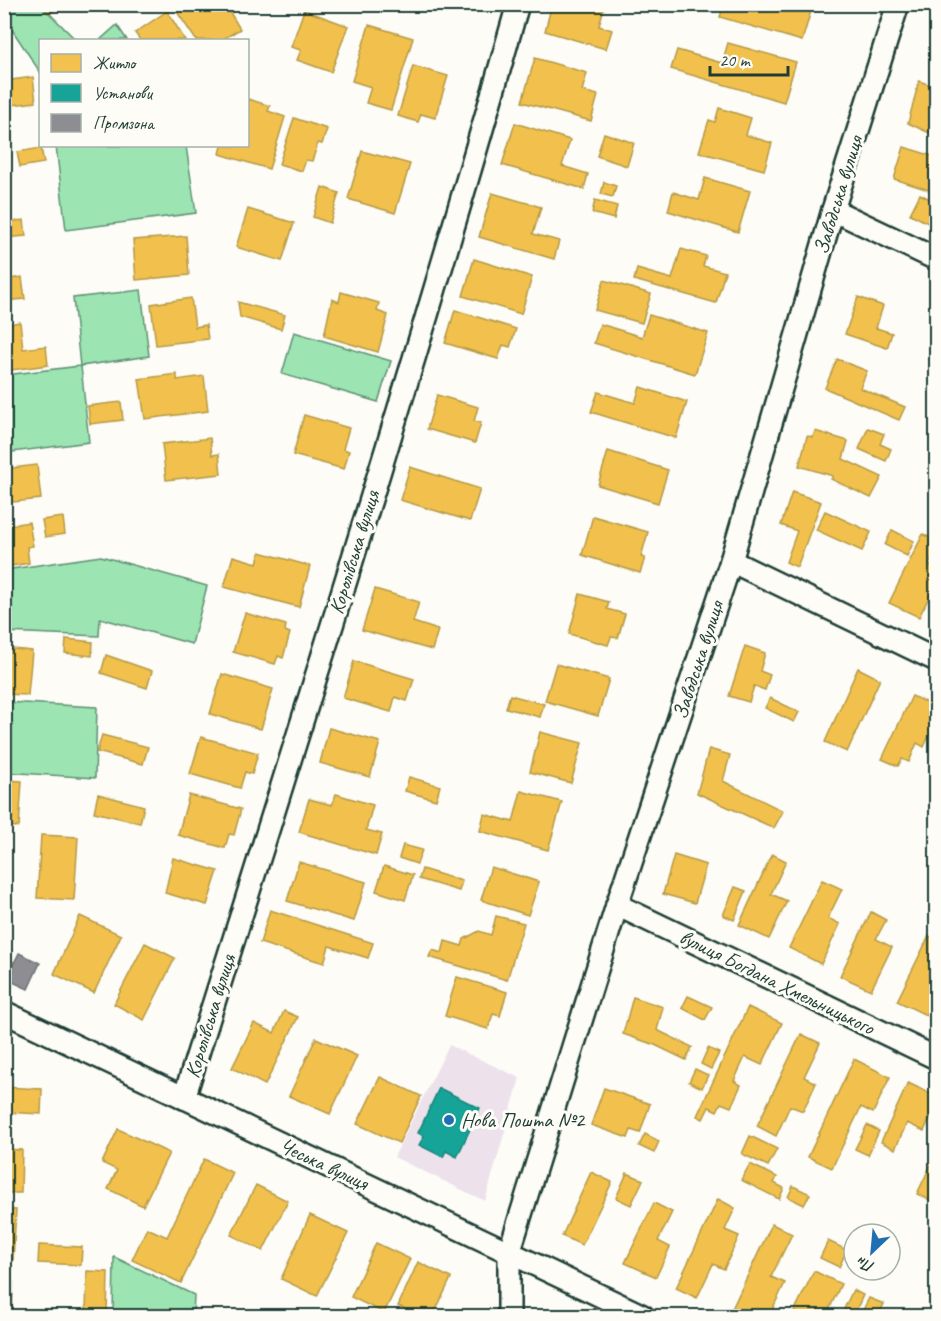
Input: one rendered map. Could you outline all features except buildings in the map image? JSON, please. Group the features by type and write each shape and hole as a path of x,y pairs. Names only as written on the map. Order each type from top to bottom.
{"street":[{"name":"Королівська вулиця","path":"184,1098 357,545 474,159 518,4"},
{"name":"Заводська вулиця","path":"509,1317 509,1252 617,905 731,561 833,210 898,4"},
{"path":"833,210 936,259"},
{"path":"731,561 936,660"},
{"name":"вулиця Богдана Хмельницького","path":"617,905 936,1058"},
{"name":"Чеська вулиця","path":"4,1012 643,1317"}],"shaded area":[{"path":"449,1045 520,1078 485,1201 394,1157"}],"green space":[{"path":"4,5 41,5 75,39 39,39 39,70 5,19"},
{"path":"117,25 126,39 101,39"},
{"path":"56,147 186,147 196,213 66,230"},
{"path":"141,290 149,356 81,366 89,442 5,453 5,375 80,366 73,298"},
{"path":"294,332 391,361 378,402 282,374"},
{"path":"101,556 207,586 192,644 100,618 99,636 5,632 5,570"},
{"path":"4,702 97,707 95,778 5,772"},
{"path":"114,1257 194,1295 193,1316 113,1316"}],"place":[{"name":"Нова Пошта №2","path":"449,1120"}]}
